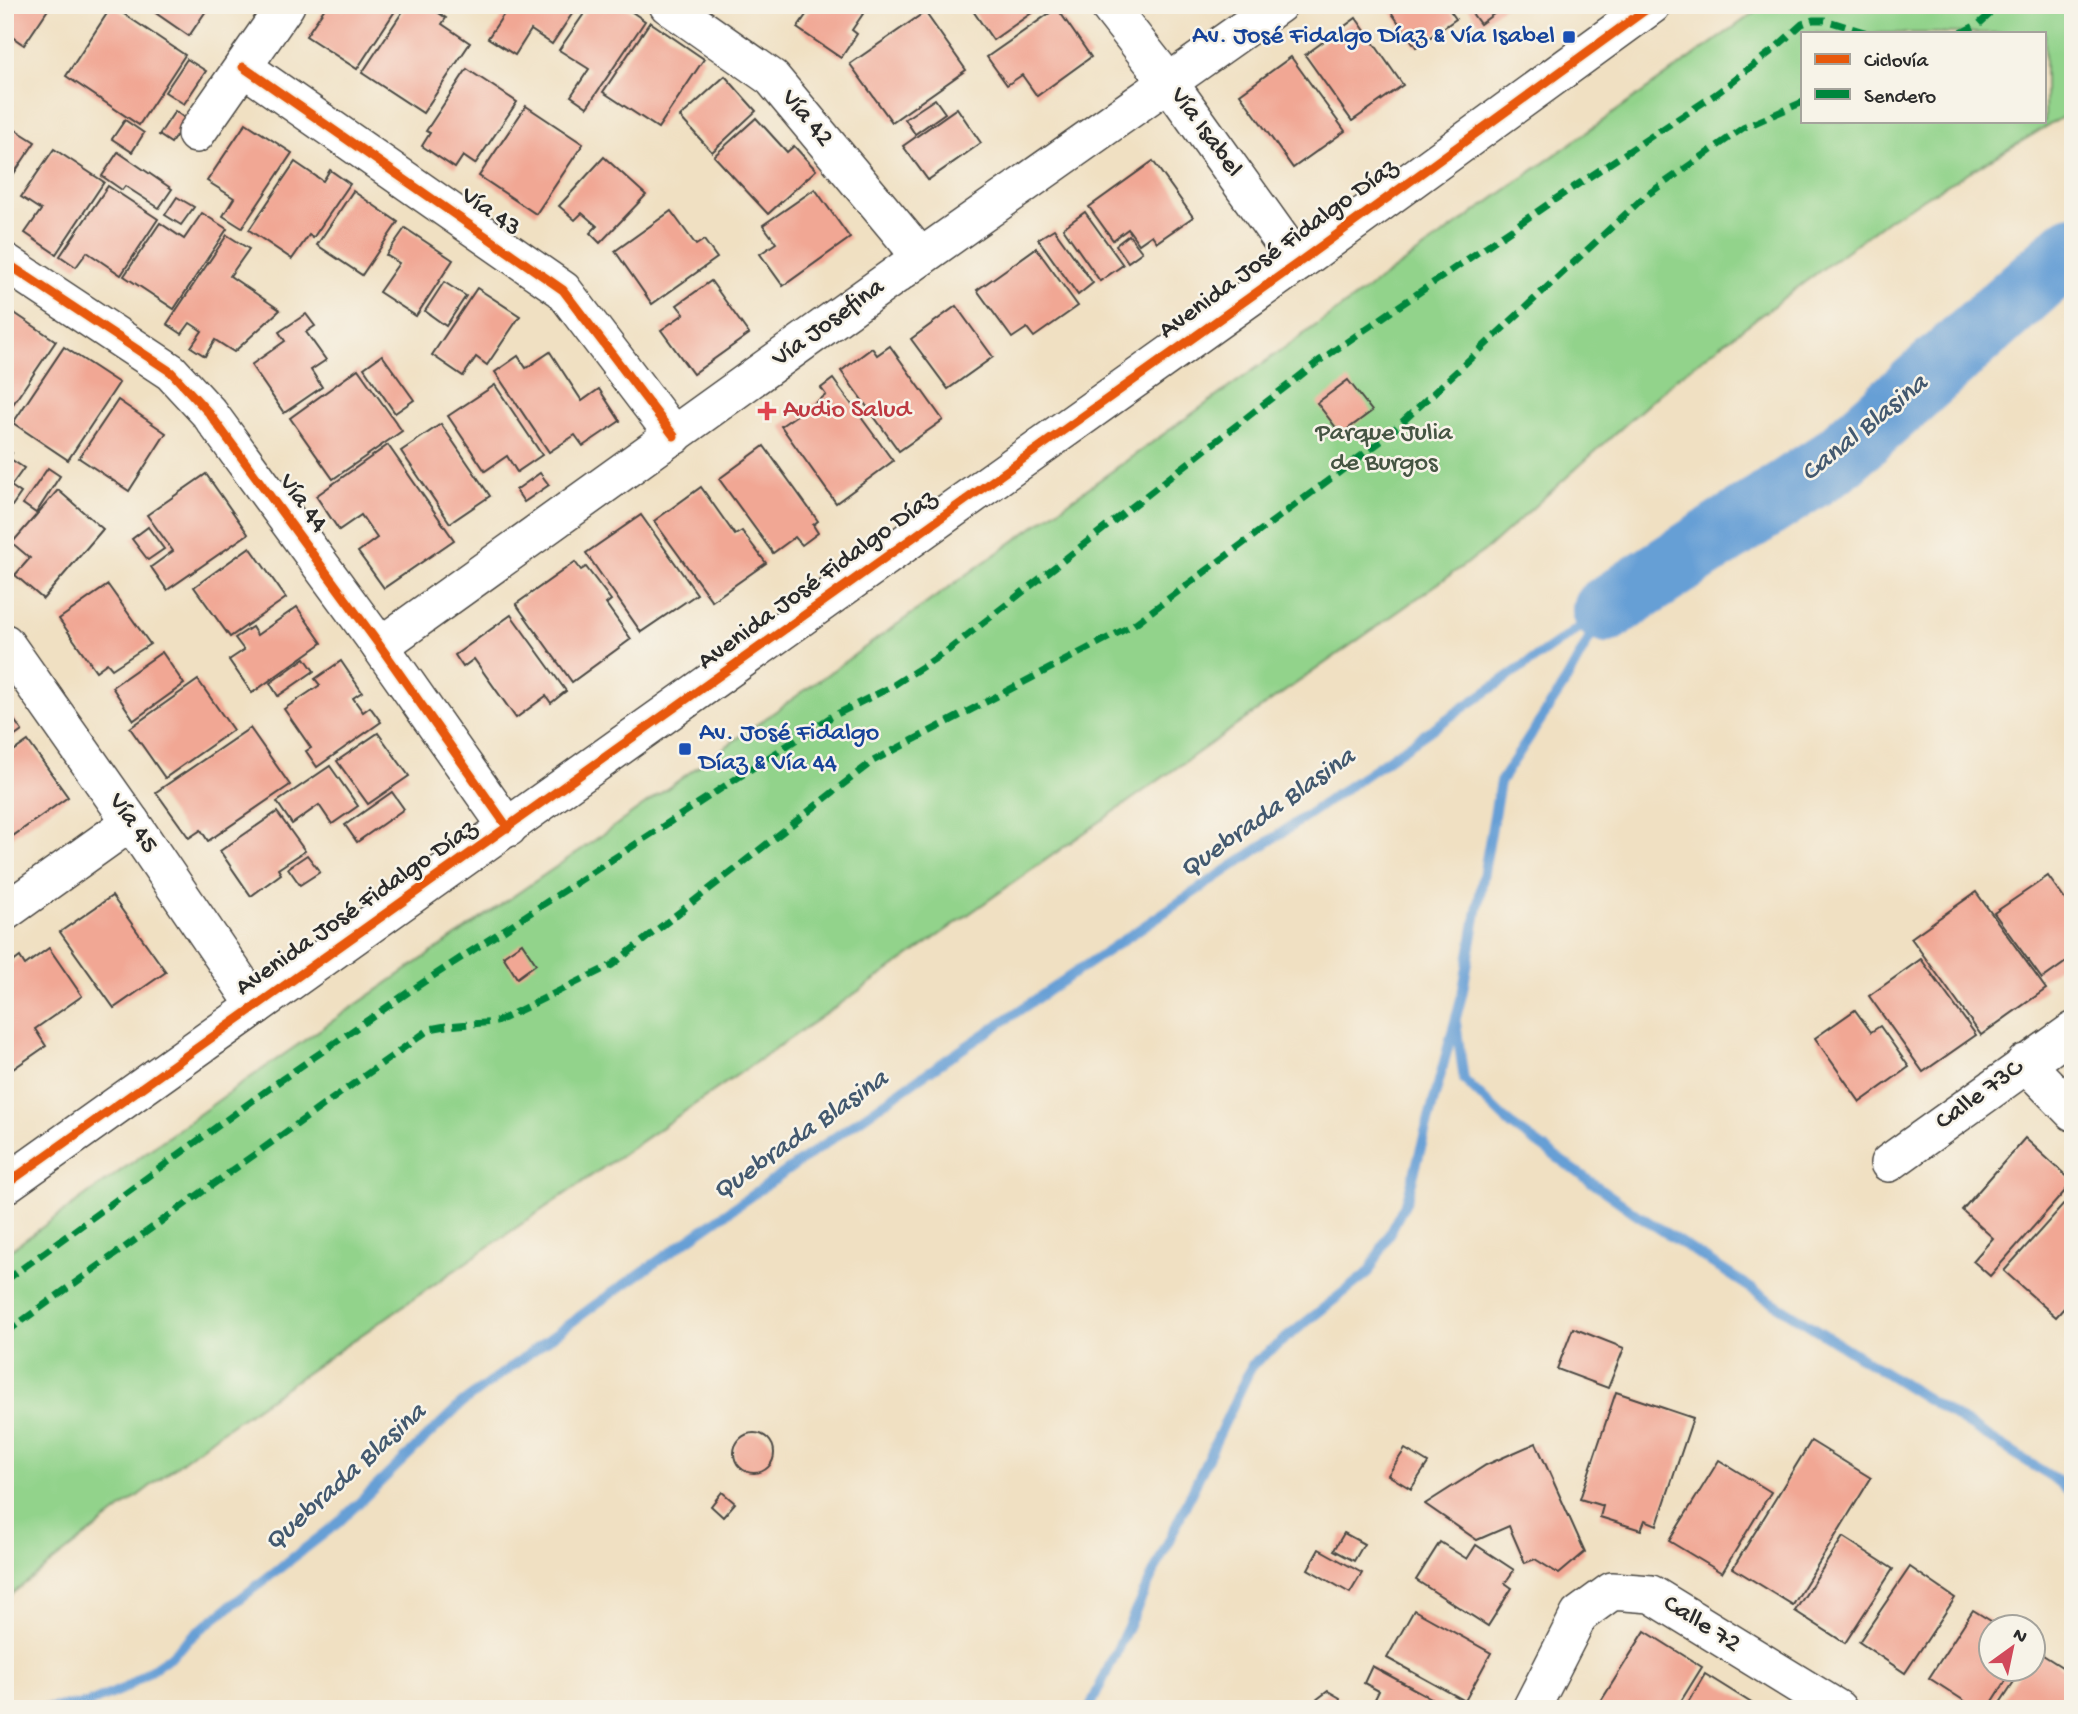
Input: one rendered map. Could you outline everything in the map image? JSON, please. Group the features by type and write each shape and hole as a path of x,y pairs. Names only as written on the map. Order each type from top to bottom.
{"street":[{"path":"197,134 286,5"},
{"name":"Vía 42","path":"668,5 772,78 921,257"},
{"name":"Vía Isabel","path":"1108,5 1170,84 1298,263"},
{"name":"Vía Josefina","path":"380,646 921,257 1170,84 1278,5"},
{"name":"Avenida José Fidalgo Díaz","path":"5,1185 1298,263 1652,5"},
{"name":"Vía 43","path":"243,67 563,290 674,436"},
{"name":"Vía 44","path":"5,262 171,372 209,413 380,646 508,828"},
{"name":"Vía 45","path":"5,643 256,1006"},
{"path":"5,912 131,822"},
{"name":"Calle 73C","path":"1889,1163 2073,1031"},
{"path":"2025,1063 2073,1112"},
{"name":"Calle 72","path":"1531,1709 1579,1615 1612,1591 1651,1594 1838,1709"}],"green space":[{"name":"Parque Julia de Burgos","path":"1765,5 2073,5 2073,111 1889,219 1678,377 1487,549 915,952 215,1436 5,1599 5,1254 241,1084 595,840"}],"building":[{"path":"5,5 51,5 24,45 5,32"},
{"path":"144,5 210,5 189,36"},
{"path":"327,5 399,5 357,69 306,36"},
{"path":"407,5 427,5 446,18 442,24 470,43 423,113 362,73"},
{"path":"510,5 578,5 552,44 531,30 515,55 488,38"},
{"path":"590,5 622,5 645,21 587,107 571,96 589,69 559,50"},
{"path":"813,5 869,5 852,30 857,34 841,58 797,28"},
{"path":"969,5 1043,5 993,40"},
{"path":"1386,5 1446,5 1456,19 1416,47"},
{"path":"1466,5 1506,5 1480,24"},
{"path":"112,6 185,55 139,125 66,76"},
{"path":"1057,8 1091,57 1037,96 1022,75 1007,85 987,57"},
{"path":"925,12 966,70 892,122 850,64"},
{"path":"1356,18 1403,85 1352,121 1305,55"},
{"path":"650,22 704,59 658,128 603,92"},
{"path":"1291,57 1345,131 1293,168 1240,94"},
{"path":"187,59 206,71 184,104 165,92"},
{"path":"467,69 517,102 475,164 463,156 455,168 422,146 430,133 426,131"},
{"path":"725,76 756,111 712,152 680,117"},
{"path":"935,99 945,113 915,134 905,119"},
{"path":"526,106 583,144 536,214 479,176"},
{"path":"957,108 981,143 928,180 903,146"},
{"path":"175,111 187,120 171,143 159,135"},
{"path":"756,118 787,152 794,146 816,170 768,214 714,156"},
{"path":"125,120 144,133 132,152 112,139"},
{"path":"5,123 35,142 5,187"},
{"path":"246,123 292,153 242,228 223,216 234,198 207,181"},
{"path":"54,149 104,182 56,254 25,233 41,210 21,197"},
{"path":"118,152 172,189 159,208 125,186 122,190 102,176"},
{"path":"604,157 646,195 600,243 590,233 597,226 582,213 575,220 559,206"},
{"path":"1153,161 1193,217 1157,242 1152,235 1139,244 1128,229 1113,240 1089,207"},
{"path":"295,162 323,181 330,170 350,184 313,238 309,235 292,259 249,230"},
{"path":"108,186 158,219 121,275 87,252 76,267 60,256"},
{"path":"815,189 850,238 783,286 760,254 776,243 763,225"},
{"path":"353,191 398,222 362,275 317,245"},
{"path":"177,197 194,207 181,225 165,215"},
{"path":"671,211 696,245 704,240 717,258 652,304 615,251"},
{"path":"1085,212 1123,265 1100,281 1063,228"},
{"path":"202,213 227,229 174,309 124,276 160,223 184,239"},
{"path":"405,228 453,260 416,316 379,292 399,263 386,255"},
{"path":"1054,229 1093,283 1078,295 1038,239"},
{"path":"227,235 249,249 230,276 280,310 234,352 215,340 205,356 191,347 202,331 190,323 182,334 167,324"},
{"path":"1129,235 1142,252 1128,262 1116,245"},
{"path":"1036,248 1078,306 1034,337 1027,328 1012,338 977,290"},
{"path":"711,281 749,334 693,374 661,330 684,314 677,305"},
{"path":"444,282 466,296 446,326 425,311"},
{"path":"477,288 520,316 487,365 476,357 463,376 432,355"},
{"path":"956,306 993,357 948,389 911,339"},
{"path":"10,310 56,341 5,416 5,318"},
{"path":"306,314 315,326 306,332 326,360 311,370 322,387 284,413 251,365 285,341 279,332"},
{"path":"890,346 943,420 899,451 841,371 872,348 877,355"},
{"path":"64,347 119,383 68,460 13,423"},
{"path":"550,352 582,401 599,389 620,421 583,446 575,435 549,452 495,372 518,356 526,368"},
{"path":"382,355 414,400 395,413 364,368"},
{"path":"358,369 402,431 333,479 290,418"},
{"path":"833,379 893,461 836,503 781,426 826,395 821,388"},
{"path":"1348,380 1372,411 1341,434 1317,403"},
{"path":"495,385 542,455 517,472 507,456 485,471 448,416"},
{"path":"118,400 166,433 129,491 79,458"},
{"path":"441,424 490,496 450,523 401,451"},
{"path":"388,445 454,540 384,588 358,552 377,538 361,515 339,530 316,496"},
{"path":"764,446 818,521 813,525 818,533 802,545 795,537 773,553 719,479"},
{"path":"5,449 12,453 9,458 24,468 11,486 21,493 5,516"},
{"path":"48,468 60,476 36,513 23,504"},
{"path":"540,473 549,485 524,502 516,490"},
{"path":"206,474 248,534 167,590 151,567 173,551 147,515"},
{"path":"701,487 735,535 742,531 766,563 712,601 654,521"},
{"path":"58,490 103,529 43,599 15,575 30,558 12,543"},
{"path":"641,515 697,594 641,632 586,553"},
{"path":"148,527 164,549 148,560 132,539"},
{"path":"250,547 286,598 230,637 194,587"},
{"path":"575,562 581,570 586,567 611,600 606,604 631,639 572,682 516,604"},
{"path":"108,585 150,644 112,669 107,663 96,671 59,619"},
{"path":"297,607 322,643 252,693 229,660 244,650 235,638 252,627 257,635"},
{"path":"511,615 566,691 551,703 546,696 516,718 474,659 463,667 455,655"},
{"path":"162,652 184,684 134,720 112,687"},
{"path":"305,658 314,671 278,696 270,683"},
{"path":"341,661 362,692 353,698 363,712 370,707 381,722 317,767 306,751 311,748 284,709 320,685 315,679"},
{"path":"198,680 233,730 165,778 130,728"},
{"path":"5,707 22,731 5,743"},
{"path":"250,728 290,785 208,841 201,830 189,838 156,792"},
{"path":"378,733 409,776 368,804 337,761"},
{"path":"28,741 68,797 10,838 5,831 5,757"},
{"path":"330,766 358,806 332,824 319,805 292,824 277,802"},
{"path":"392,792 404,809 357,842 345,825"},
{"path":"277,812 305,851 278,869 281,874 251,896 220,851"},
{"path":"307,855 320,872 300,885 288,868"},
{"path":"2048,876 2073,911 2073,957 2042,979 1994,913"},
{"path":"1976,892 2046,989 1981,1035 1911,938"},
{"path":"112,896 166,972 114,1008 60,932"},
{"path":"522,943 536,964 517,978 503,956"},
{"path":"49,948 82,996 35,1029 46,1046 7,1073 5,968 20,957 25,965"},
{"path":"1921,959 1976,1035 1923,1072 1869,996"},
{"path":"1855,1010 1871,1032 1880,1026 1909,1067 1860,1102 1815,1038"},
{"path":"2025,1138 2073,1182 1990,1276 1973,1261 1993,1238 1962,1210"},
{"path":"2073,1194 2073,1298 2056,1317 2004,1271"},
{"path":"1573,1328 1624,1348 1608,1388 1557,1369"},
{"path":"1616,1392 1693,1418 1657,1525 1645,1520 1641,1530 1600,1517 1603,1506 1580,1499"},
{"path":"754,1433 762,1434 768,1439 773,1445 773,1461 768,1467 762,1472 754,1473 746,1472 740,1467 735,1461 734,1453 735,1445 740,1439 746,1434"},
{"path":"1811,1441 1871,1478 1793,1605 1733,1568"},
{"path":"1536,1443 1585,1552 1559,1574 1535,1559 1525,1563 1509,1526 1477,1540 1425,1504 1486,1465"},
{"path":"1405,1449 1428,1463 1411,1489 1388,1475"},
{"path":"1719,1460 1771,1492 1722,1573 1669,1541"},
{"path":"722,1492 735,1503 723,1517 711,1506"},
{"path":"1344,1533 1364,1544 1354,1561 1334,1550"},
{"path":"1843,1537 1893,1569 1845,1643 1795,1611"},
{"path":"1440,1542 1467,1559 1476,1545 1514,1570 1505,1583 1512,1588 1488,1626 1416,1580"},
{"path":"1319,1549 1362,1573 1350,1593 1308,1569"},
{"path":"1910,1567 1955,1598 1905,1673 1859,1642"},
{"path":"1414,1610 1491,1653 1465,1701 1387,1658"},
{"path":"1973,1610 1976,1612 1976,1682 2005,1682 1988,1709 1977,1709 1929,1678"},
{"path":"1645,1631 1702,1667 1676,1709 1596,1709"},
{"path":"2046,1657 2073,1674 2073,1689 2060,1709 1996,1709 2014,1682 2046,1682"},
{"path":"1372,1666 1451,1709 1370,1709 1379,1691 1364,1683"},
{"path":"1705,1674 1761,1709 1684,1709"},
{"path":"1328,1691 1340,1698 1337,1709 1320,1709 1316,1700"}],"waterway":[{"name":"Canal Blasina","path":"1605,610 1834,461 2073,248"},
{"name":"Quebrada Blasina","path":"41,1709 87,1704 125,1688 171,1656 197,1632 338,1523 462,1403 595,1305 918,1079 1605,610"},
{"path":"1089,1709 1252,1365 1369,1272 1407,1200 1462,995 1500,782 1563,686 1604,612"},
{"path":"1456,1023 1464,1080 1510,1124 1632,1211 2052,1477 2073,1494"}],"marked path":[{"path":"1963,32 1979,24 2000,5"},
{"path":"5,1281 281,1080 410,991 831,717 889,688 947,651 1319,361 1557,198 1716,94 1802,24 1825,20 1864,32"},
{"path":"5,1333 430,1029 496,1022 612,965 873,761 1133,625 1384,439 1644,197 1743,128 1801,103"}],"cycle path":[{"path":"5,1185 1298,263 1652,5"},
{"path":"243,67 563,290 674,436"},
{"path":"5,262 171,372 209,413 380,646 508,828"}],"place":[{"name":"Av. José Fidalgo Díaz & Vía Isabel","path":"1569,37"},
{"name":"Audio Salud","path":"767,411"},
{"name":"Av. José Fidalgo Díaz & Vía 44","path":"685,749"}]}
